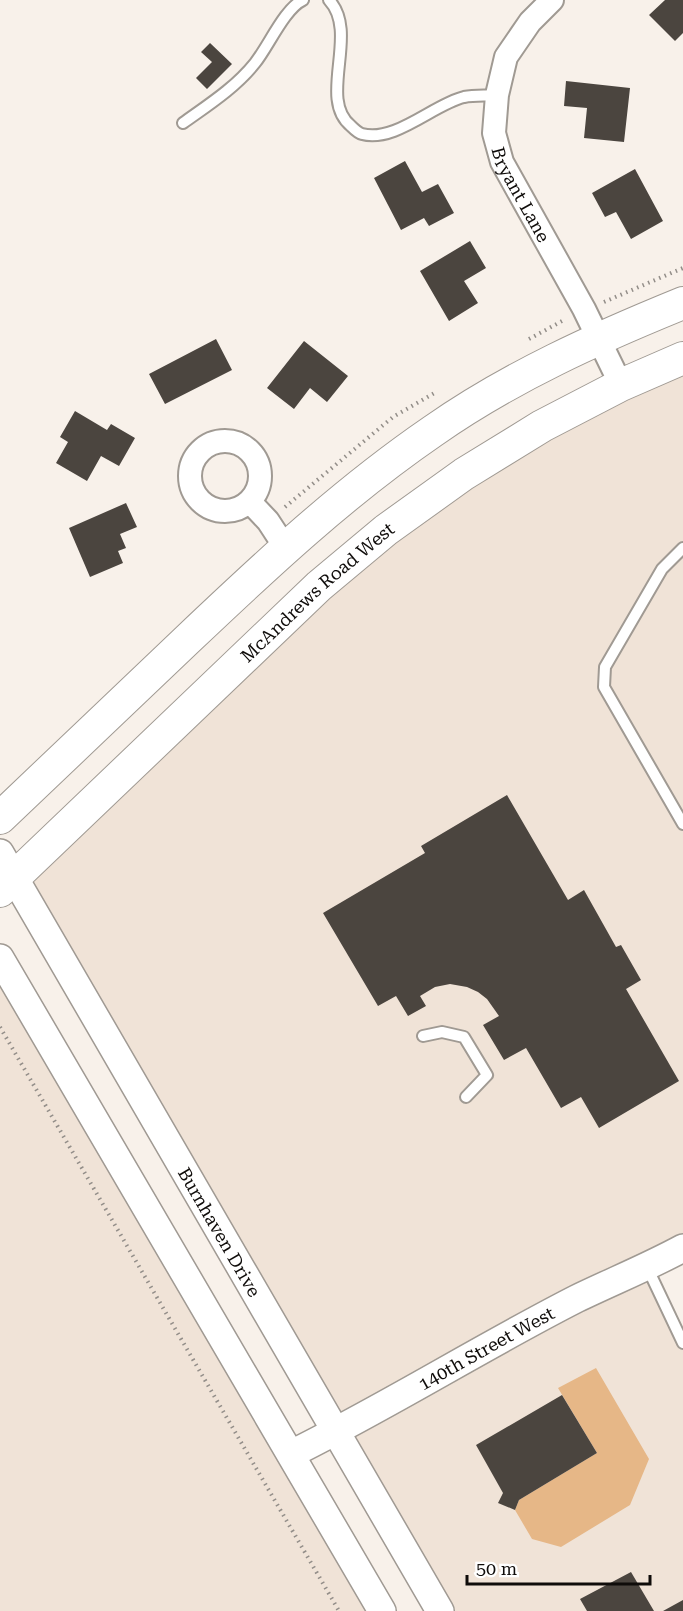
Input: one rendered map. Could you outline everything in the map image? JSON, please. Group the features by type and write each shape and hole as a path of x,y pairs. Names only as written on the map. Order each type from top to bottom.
{"main road":[{"path":"0,818 285,547 355,488 434,430 506,386 598,338 683,303"},
{"name":"McAndrews Road West","path":"5,873 319,586 387,530 464,474 542,426 621,385 683,358"}],"street":[{"name":"Bryant Lane","path":"552,0 530,22 506,57 497,95 494,133 502,162 598,338 621,385"},
{"path":"250,502 268,521 285,547"},
{"name":"Burnhaven Drive","path":"5,873 336,1431 440,1611"},
{"path":"0,958 382,1611"},
{"name":"140th Street West","path":"291,1454 577,1299 683,1248"}],"lane":[{"path":"183,123 231,89 255,63 298,2 303,0"},
{"path":"329,0 338,14 341,35 337,105 345,122 360,134 381,135 399,129 463,98 497,95"},
{"path":"683,548 662,569 605,667 604,687 683,824"},
{"path":"423,1036 442,1032 465,1037 487,1075 466,1097"},
{"path":"647,1267 683,1343"}],"path":[{"path":"0,1027 339,1611"}],"shaded area":[{"path":"683,358 683,1248 648,1267 683,1343 683,1611 440,1611 15,876 387,530"},
{"path":"0,958 382,1611 0,1611"},
{"path":"596,1368 649,1459 630,1505 561,1547 532,1539 515,1510 519,1500 597,1453 558,1388"}],"building":[{"path":"665,0 683,0 683,33 675,41 649,15"},
{"path":"210,43 232,64 207,89 196,78 212,62 201,52"},
{"path":"566,81 630,88 624,142 584,138 587,108 564,106"},
{"path":"405,161 422,192 438,184 454,213 429,226 424,218 401,230 374,178"},
{"path":"635,169 663,221 631,239 616,212 605,217 592,193"},
{"path":"470,241 486,268 464,281 478,303 449,321 420,271"},
{"path":"216,339 232,370 165,404 149,374"},
{"path":"304,341 348,376 327,402 310,388 294,409 267,388"},
{"path":"75,411 107,430 111,424 135,438 119,466 101,456 87,481 56,463 68,442 60,437"},
{"path":"126,503 137,527 120,534 126,548 118,551 123,563 90,577 69,528"},
{"path":"507,795 568,900 584,890 616,947 621,945 641,980 626,989 679,1081 599,1128 581,1097 561,1108 526,1048 504,1060 483,1025 499,1016 487,999 478,992 450,984 435,987 420,996 426,1006 408,1016 396,996 378,1006 323,913 425,853 421,846"},
{"path":"562,1395 597,1453 519,1500 515,1510 498,1503 503,1493 476,1445"},
{"path":"631,1572 654,1611 587,1611 580,1599"},
{"path":"683,1600 683,1611 663,1611"}]}
